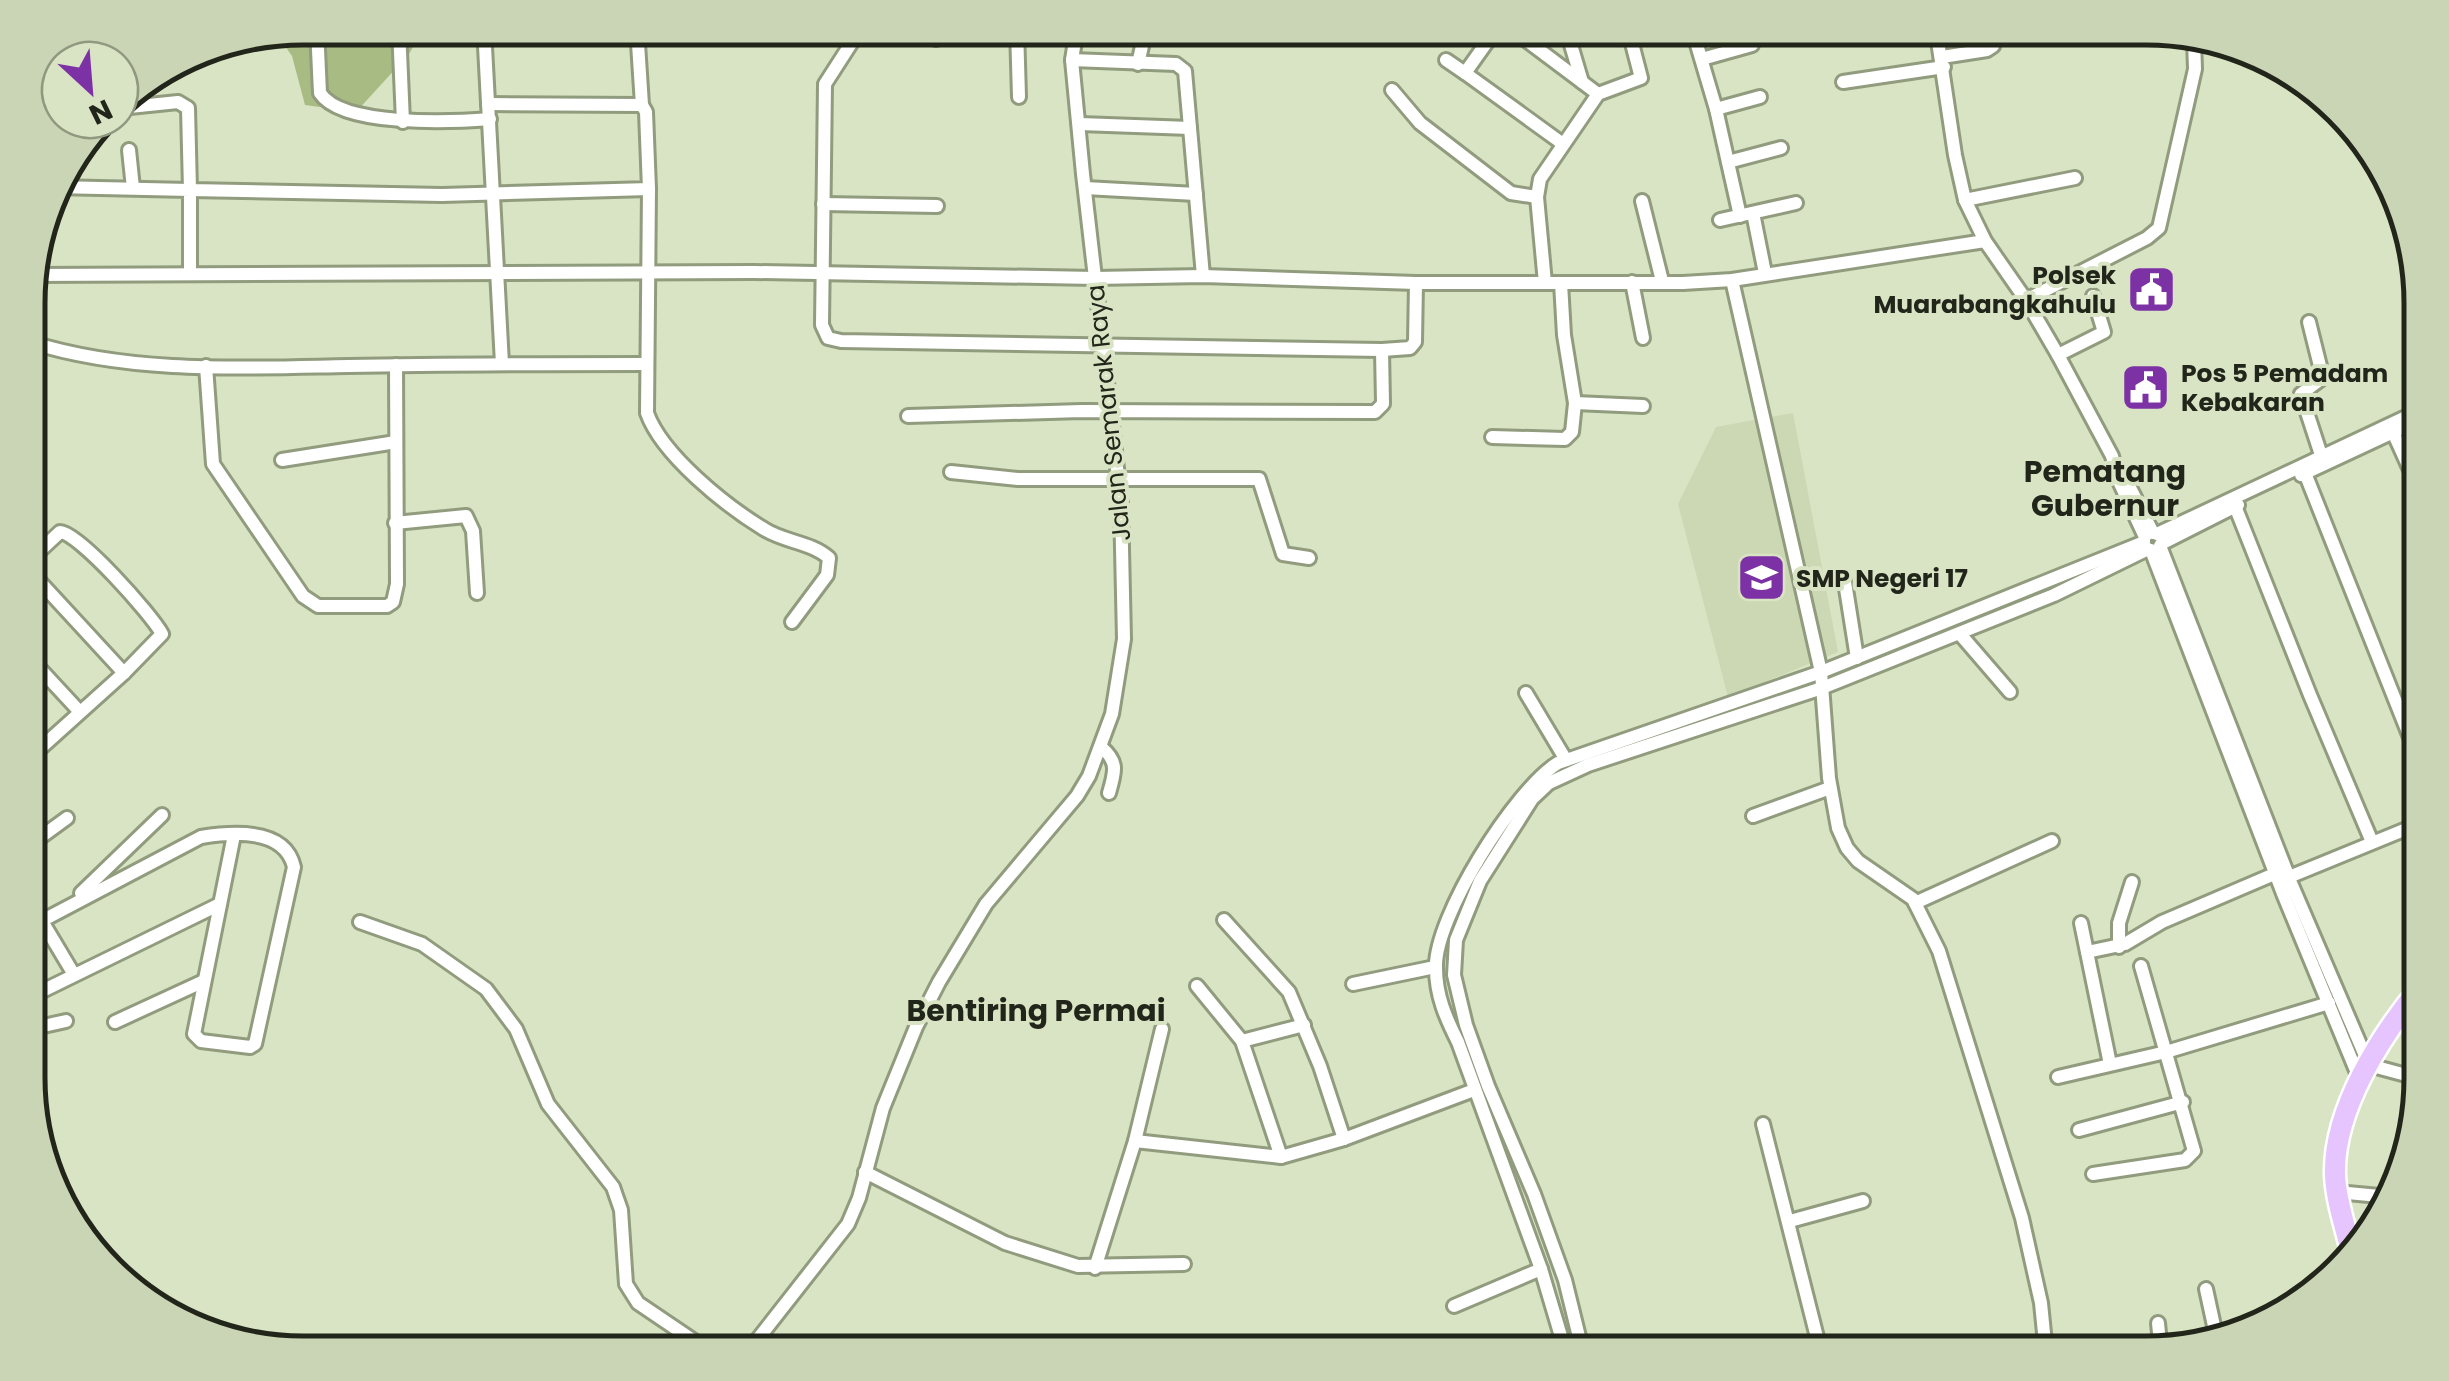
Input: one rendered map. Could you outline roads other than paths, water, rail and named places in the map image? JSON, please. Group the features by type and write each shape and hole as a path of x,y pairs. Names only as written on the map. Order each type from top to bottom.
{"highway":[{"path":"2348,1238 2337,1192 2337,1142 2365,1073 2403,1015"}],"street":[{"path":"1464,73 1484,45"},
{"path":"1532,45 1598,94"},
{"path":"1571,45 1583,85"},
{"path":"1492,438 1568,438 1574,425 1564,335 1546,265 1536,197 1540,178 1598,94 1641,78 1632,45"},
{"path":"1698,45 1728,162 1765,273"},
{"path":"1702,59 1751,45"},
{"path":"1940,45 1954,154 1965,200 1985,241 2058,355 2152,542 2365,1073"},
{"path":"1843,82 1943,62 1993,45"},
{"path":"318,46 320,93 326,102 402,122 489,112 642,105"},
{"path":"400,46 402,122"},
{"path":"485,46 502,364"},
{"path":"638,46 649,189 648,413 665,444 713,492 764,530 818,550 828,558 827,575 792,622"},
{"path":"850,46 825,84 822,325 828,338 1382,350 1414,346 1416,283"},
{"path":"1018,46 1019,97"},
{"name":"Jalan Semarak Raya","path":"761,1336 841,1234 859,1198 883,1108 902,1060 961,942 986,904 1077,796 1112,714 1124,632 1120,477 1084,188 1072,60 1074,46"},
{"path":"1138,64 1142,46"},
{"path":"2026,300 2147,238 2159,228 2194,69 2194,50"},
{"path":"1072,60 1182,67 1202,276"},
{"path":"1446,60 1563,144"},
{"path":"1392,90 1420,123 1511,193 1536,197"},
{"path":"1716,109 1760,97"},
{"path":"140,106 178,102 188,108 190,274"},
{"path":"1080,124 1190,128"},
{"path":"1728,162 1781,148"},
{"path":"130,150 132,188"},
{"path":"1965,200 2075,178"},
{"path":"74,187 442,194 649,189"},
{"path":"1084,188 1196,194"},
{"path":"1642,201 1662,282"},
{"path":"1720,220 1796,203"},
{"path":"823,204 937,206"},
{"path":"47,275 650,272 1202,276 1416,283 1662,282 1732,280 1985,241"},
{"path":"1732,280 1821,672 1830,788 1838,828 1858,861 1906,892 1939,951 2022,1218 2042,1303 2045,1335"},
{"path":"1632,282 1643,338"},
{"path":"2058,355 2104,332 2093,296"},
{"path":"2309,322 2322,374 2321,380 2301,394 2321,456"},
{"path":"45,347 74,356 206,366 646,364"},
{"path":"908,416 1375,412 1383,404 1382,350"},
{"path":"206,366 212,464 303,596 318,606 387,606 393,602 397,584 396,365"},
{"path":"1574,404 1643,406"},
{"path":"1580,1335 1534,1194 1466,1025 1454,976 1456,940 1480,881 1532,799 1549,783 1588,765 1822,688 2068,589 2152,542 2403,418"},
{"path":"1561,1335 1541,1268 1458,1042 1441,1008 1436,967 1440,940 1470,876 1508,812 1538,777 1566,760 1821,672 2152,542 2403,428"},
{"path":"2394,432 2403,453"},
{"path":"282,460 396,442"},
{"path":"951,472 1018,478 1259,479 1284,554 1309,558"},
{"path":"2305,473 2403,720"},
{"path":"2235,506 2372,842"},
{"path":"395,523 466,516 473,530 477,594"},
{"path":"45,546 60,532 68,532 162,634 45,742"},
{"path":"1844,576 1857,658"},
{"path":"45,587 124,673"},
{"path":"1960,634 2010,692"},
{"path":"45,674 80,712"},
{"path":"1526,692 1566,760"},
{"path":"1101,747 1116,767 1109,793"},
{"path":"1753,816 1830,788"},
{"path":"67,906 162,815"},
{"path":"45,834 66,818"},
{"path":"2087,952 2118,947 2162,922 2403,830"},
{"path":"45,919 190,840 214,835 234,835 271,838 288,852 294,867 255,1044 250,1047 196,1039 194,1034 234,835"},
{"path":"1915,903 2052,840"},
{"path":"2284,873 2328,1003 2365,1073"},
{"path":"2118,947 2119,923 2132,882"},
{"path":"45,990 220,904"},
{"path":"1224,920 1288,992 1304,1024 1344,1139"},
{"path":"360,922 422,944 486,989 516,1029 548,1104 613,1187 621,1210 626,1284 638,1303 687,1336"},
{"path":"2082,923 2110,1064"},
{"path":"45,936 73,974"},
{"path":"1440,940 1456,940"},
{"path":"2093,1174 2185,1160 2194,1151 2141,966"},
{"path":"1354,984 1436,967"},
{"path":"115,1022 204,980"},
{"path":"1197,986 1242,1041 1280,1157"},
{"path":"2058,1076 2166,1052 2328,1003"},
{"path":"45,1026 66,1021"},
{"path":"1242,1041 1304,1024"},
{"path":"1095,1268 1135,1142 1162,1029"},
{"path":"2365,1073 2403,1077"},
{"path":"1135,1142 1280,1157 1344,1139 1474,1090"},
{"path":"2079,1130 2183,1102"},
{"path":"1763,1124 1818,1335"},
{"path":"866,1172 1005,1242 1078,1266 1184,1264"},
{"path":"2337,1192 2375,1196"},
{"path":"1516,1202 1534,1194"},
{"path":"1790,1220 1863,1201"},
{"path":"1454,1306 1541,1268"},
{"path":"2206,1290 2214,1326"},
{"path":"2158,1323 2159,1335"}],"place":[{"name":"Polsek Muarabangkahulu","path":"2151,289"},
{"name":"Pos 5 Pemadam Kebakaran","path":"2146,387"},
{"name":"SMP Negeri 17","path":"1761,578"}],"district":[{"name":"Pematang Gubernur","path":"2105,489"},
{"name":"Bentiring Permai","path":"1036,1011"}]}
